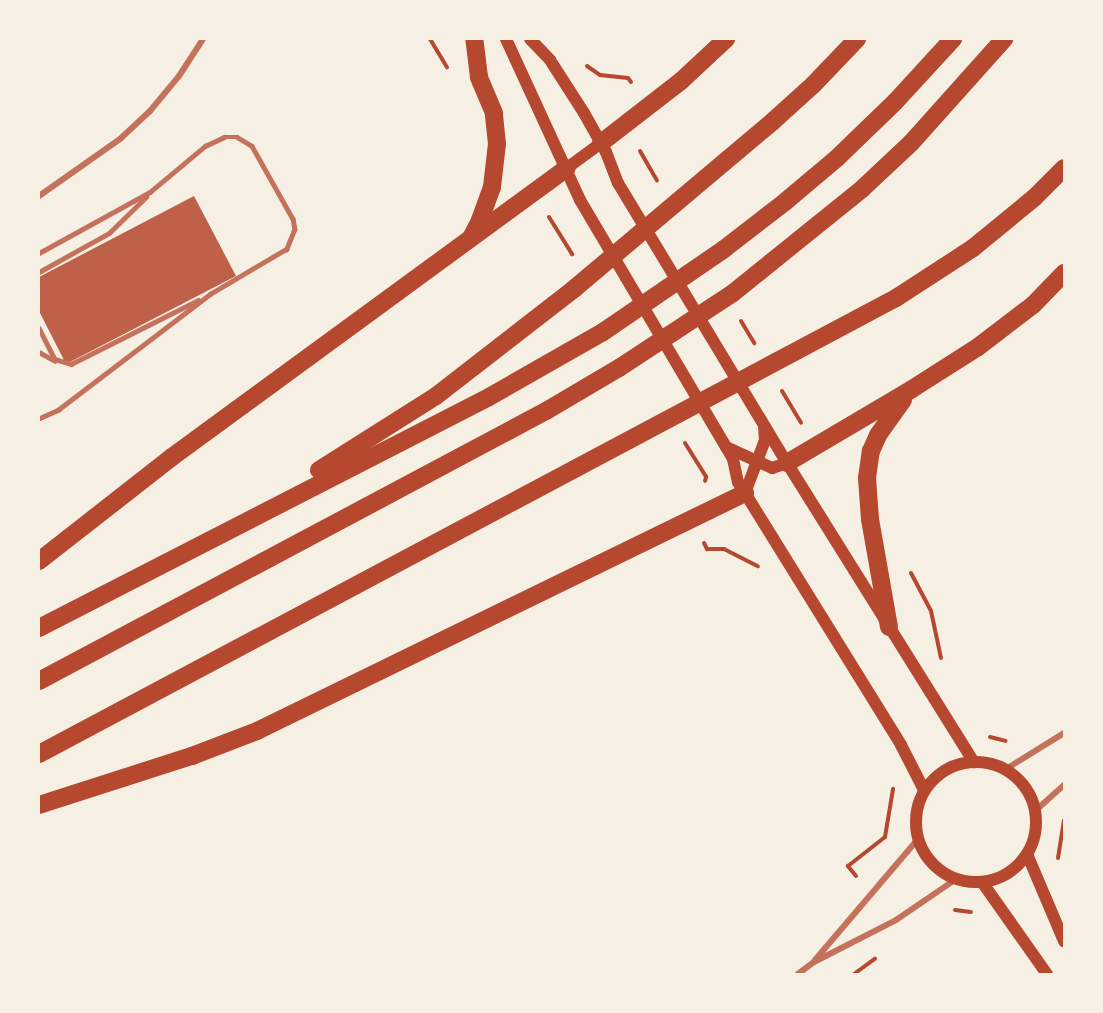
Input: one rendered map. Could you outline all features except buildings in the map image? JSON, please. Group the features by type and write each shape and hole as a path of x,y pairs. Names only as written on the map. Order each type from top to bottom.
{"highway":[{"path":"469,240 489,195 497,144 494,113 479,77 474,39"},
{"path":"601,143 681,81 726,39"},
{"path":"211,537 379,434 478,365 683,199 813,85 857,39"},
{"path":"39,628 211,537 489,397 603,332 724,249 786,201 837,158 887,110 953,39"},
{"path":"39,681 546,411 619,368 733,293 863,188 903,150 1004,39"},
{"path":"39,561 172,456 567,168"},
{"path":"39,753 896,298 973,248 1035,197 1064,168"},
{"path":"787,463 912,389 1016,320 1052,288 1064,273"},
{"path":"889,627 870,519 868,464 878,435 889,417 912,389"},
{"path":"39,805 192,756 257,731 745,493"}],"main road":[{"path":"506,39 534,104 585,208 726,447 745,493 901,745 924,790"},
{"path":"530,39 550,60 601,143 618,183 787,463 974,762"},
{"path":"567,168 601,143"},
{"path":"745,493 766,435 764,425"},
{"path":"726,447 772,468 787,463"},
{"path":"974,762 1006,769 1028,791 1035,811 1033,840 1027,854 1008,873 982,882 956,879 932,864 918,840 916,814 924,790 945,770 974,762"},
{"path":"1027,854 1064,941"},
{"path":"982,882 1047,974"}],"street":[{"path":"39,196 120,139 150,111 179,76 204,39"},
{"path":"1006,769 1064,733"},
{"path":"1035,811 1064,784"},
{"path":"814,962 918,840"},
{"path":"798,974 814,962 896,920 956,879"}],"lane":[{"path":"39,272 109,233 150,192 214,140 237,137 252,146 292,219 295,229 286,249 278,255 211,294 80,361 71,364 57,362 39,352"},
{"path":"39,253 150,192"},
{"path":"39,419 59,410 211,294"},
{"path":"39,328 57,362"}],"path":[{"path":"697,463 706,477 702,487"},
{"path":"692,520 706,549 724,549 740,555 765,572"},
{"path":"910,571 931,611 943,665"},
{"path":"984,734 1006,741 1016,741"},
{"path":"872,894 848,866 885,837 895,781"},
{"path":"1058,866 1064,820"},
{"path":"952,909 971,912 979,917"},
{"path":"855,974 882,954"}]}
